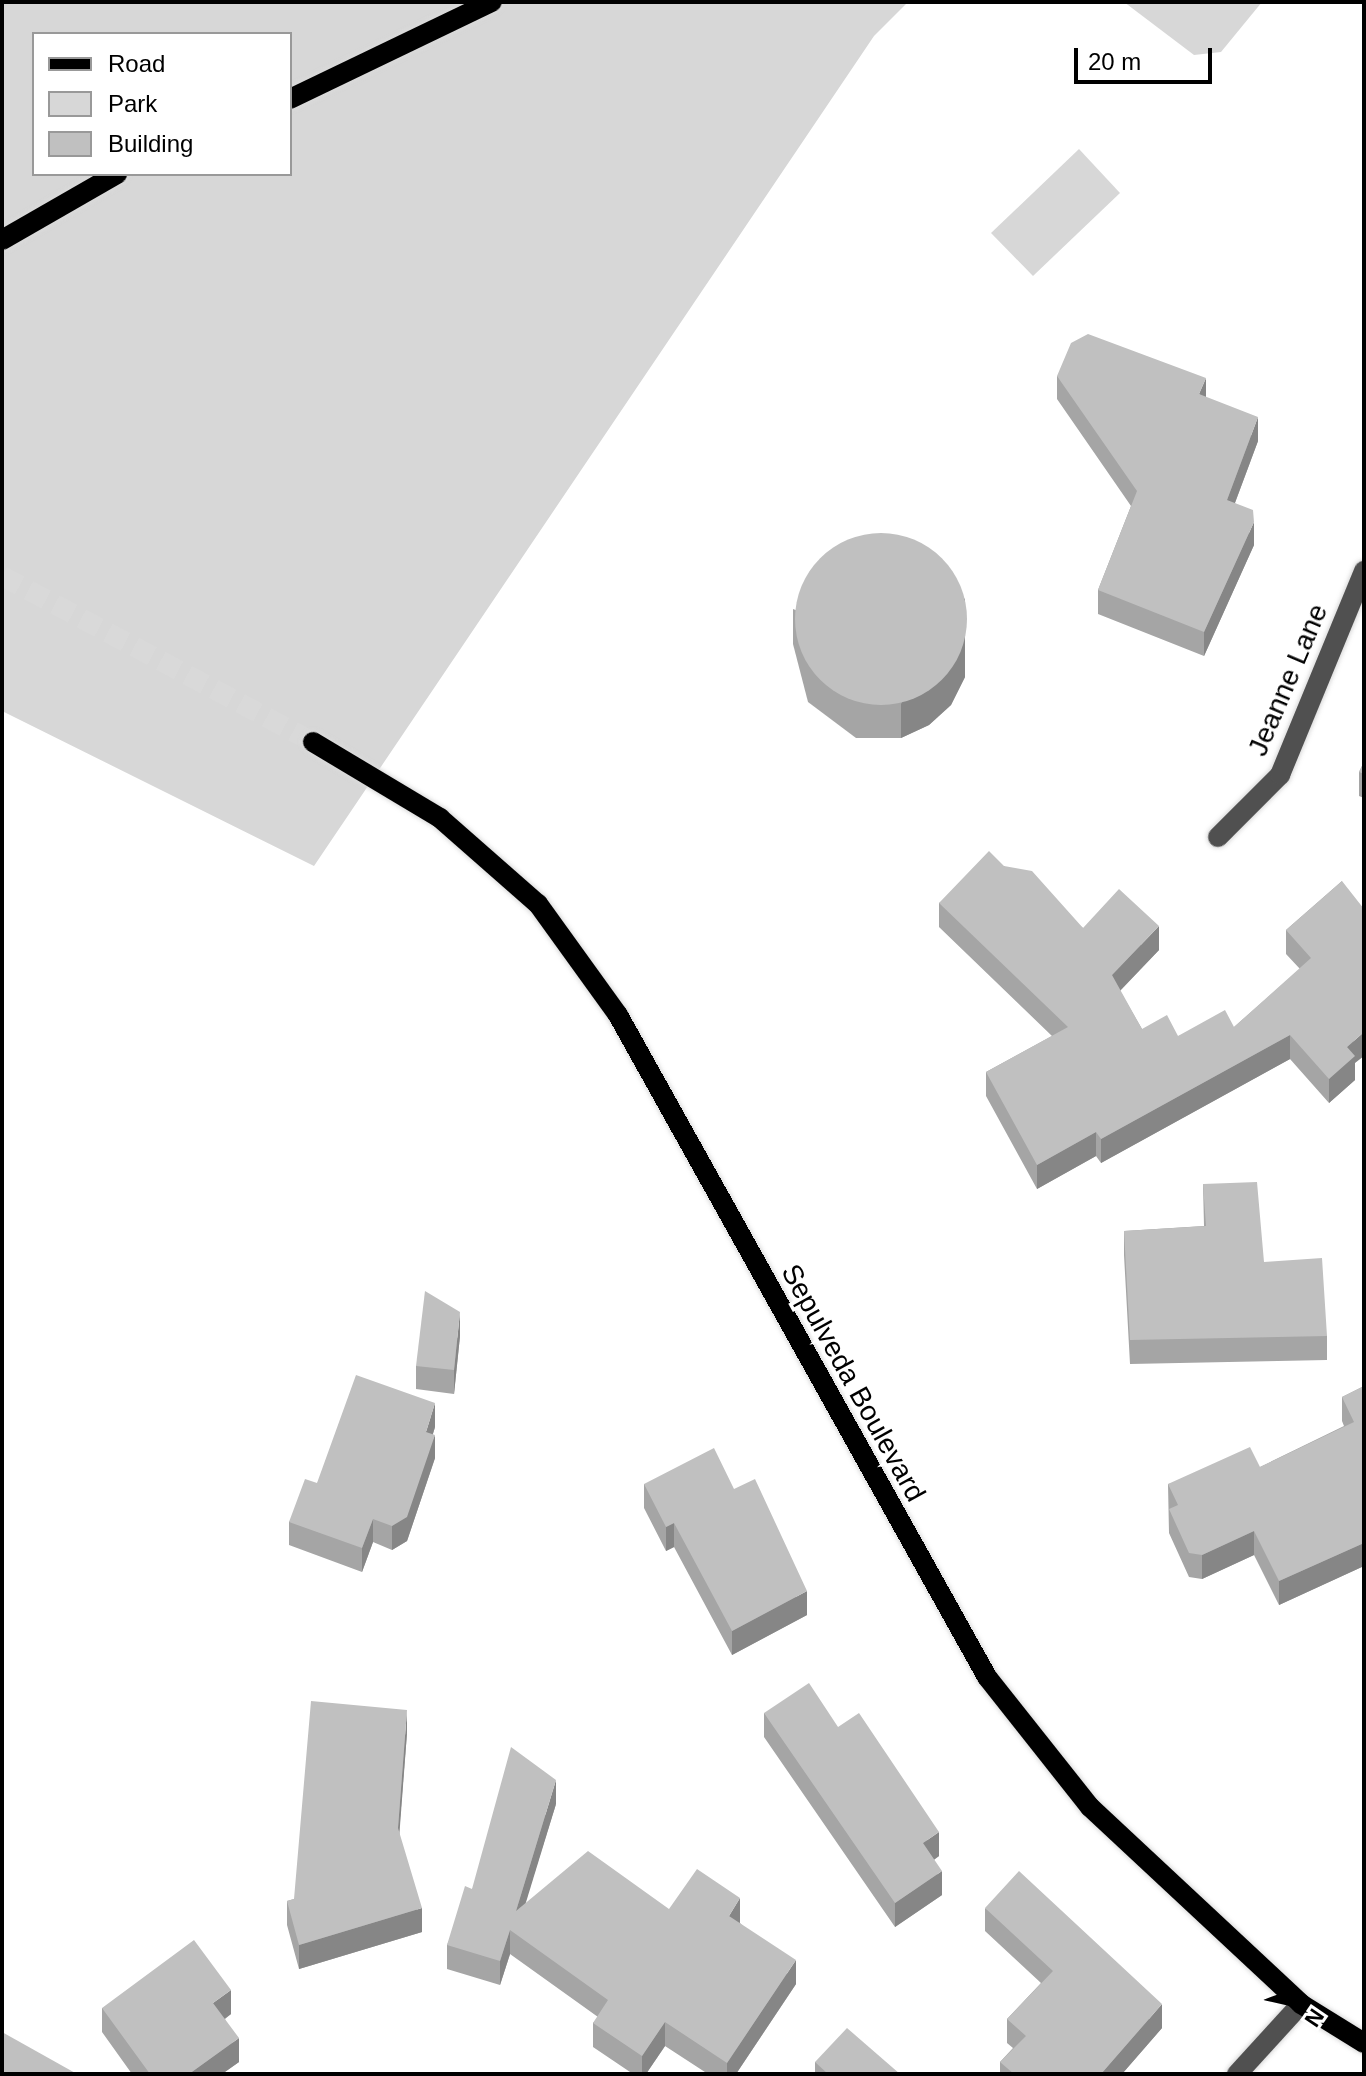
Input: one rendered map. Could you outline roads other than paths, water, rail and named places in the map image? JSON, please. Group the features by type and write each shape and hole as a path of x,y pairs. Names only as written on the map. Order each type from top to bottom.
{"main road":[{"path":"292,98 492,2"},
{"path":"2,240 114,176"},
{"name":"Sepulveda Boulevard","path":"313,742 383,780 493,861 578,954 987,1677 1090,1807 1301,2004 1364,2043"}],"street":[{"name":"Jeanne Lane","path":"1218,837 1280,775 1364,571"},
{"path":"1237,2074 1301,2004"}],"tunnel":[{"path":"2,576 313,742"}]}
